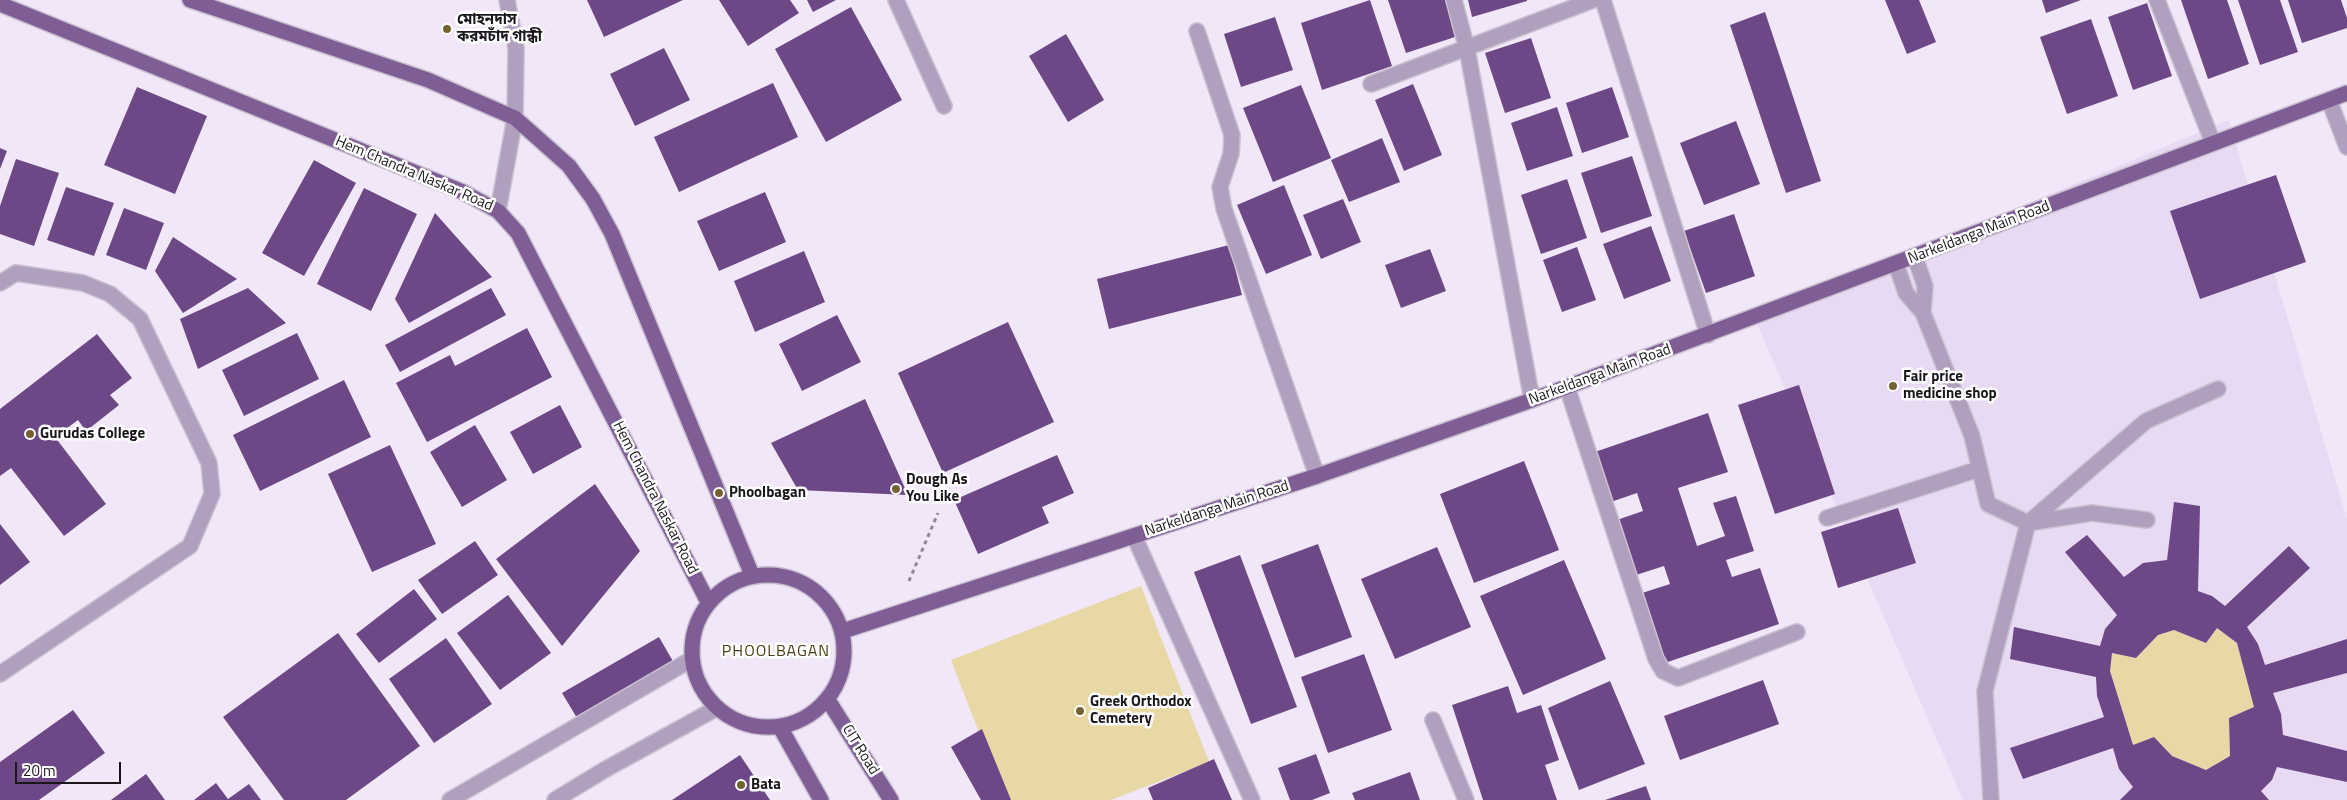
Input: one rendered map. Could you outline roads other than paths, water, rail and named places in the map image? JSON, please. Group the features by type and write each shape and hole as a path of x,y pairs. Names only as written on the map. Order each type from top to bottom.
{"main road":[{"path":"190,0 428,80 515,118 569,166 593,200 612,234 752,575"},
{"name":"Hem Chandra Naskar Road","path":"0,4 463,192 498,211 518,233 708,602"},
{"name":"Narkeldanga Main Road","path":"843,631 1317,476 1532,400 1916,257 2347,93"},
{"path":"779,574 805,582 832,606 843,631 841,676 828,700 806,718 780,727 753,727 725,716 706,698 692,659 692,637 708,602 752,575 779,574"},
{"name":"CIT Road","path":"828,700 891,800"},
{"path":"780,727 821,800"}],"street":[{"path":"498,211 515,118 516,48 507,0"},
{"path":"896,0 944,106"},
{"path":"1454,0 1467,49 1532,400"},
{"path":"1371,84 1593,0"},
{"path":"1603,0 1708,335"},
{"path":"2157,0 2213,143"},
{"path":"1197,31 1232,135 1231,154 1220,187 1224,209 1317,476"},
{"path":"2329,100 2347,147"},
{"path":"1916,257 1925,286 1923,313"},
{"path":"1896,264 1906,293 1923,313 1972,436 1988,504 2028,523 2092,513 2147,520"},
{"path":"0,282 16,273 83,283 110,294 140,319 209,463 212,494 190,546 0,674"},
{"path":"1567,387 1656,658 1663,671 1678,678 1797,632"},
{"path":"1991,800 1985,691 2028,523 2146,421 2218,389"},
{"path":"1827,518 1980,469"},
{"path":"1134,536 1252,800"},
{"path":"450,800 692,659"},
{"path":"555,800 606,769 717,708"},
{"path":"1433,720 1466,800"}],"place":[{"name":"মোহনদাস করমচাঁদ গান্ধী","path":"447,29"},
{"name":"Fair price medicine shop","path":"1893,386"},
{"name":"Gurudas College","path":"30,434"},
{"name":"Dough As You Like","path":"896,489"},
{"name":"Phoolbagan","path":"719,493"},
{"name":"Greek Orthodox Cemetery","path":"1080,711"},
{"name":"Bata","path":"741,785"}],"district":[{"name":"PHOOLBAGAN","path":"776,652"}]}
